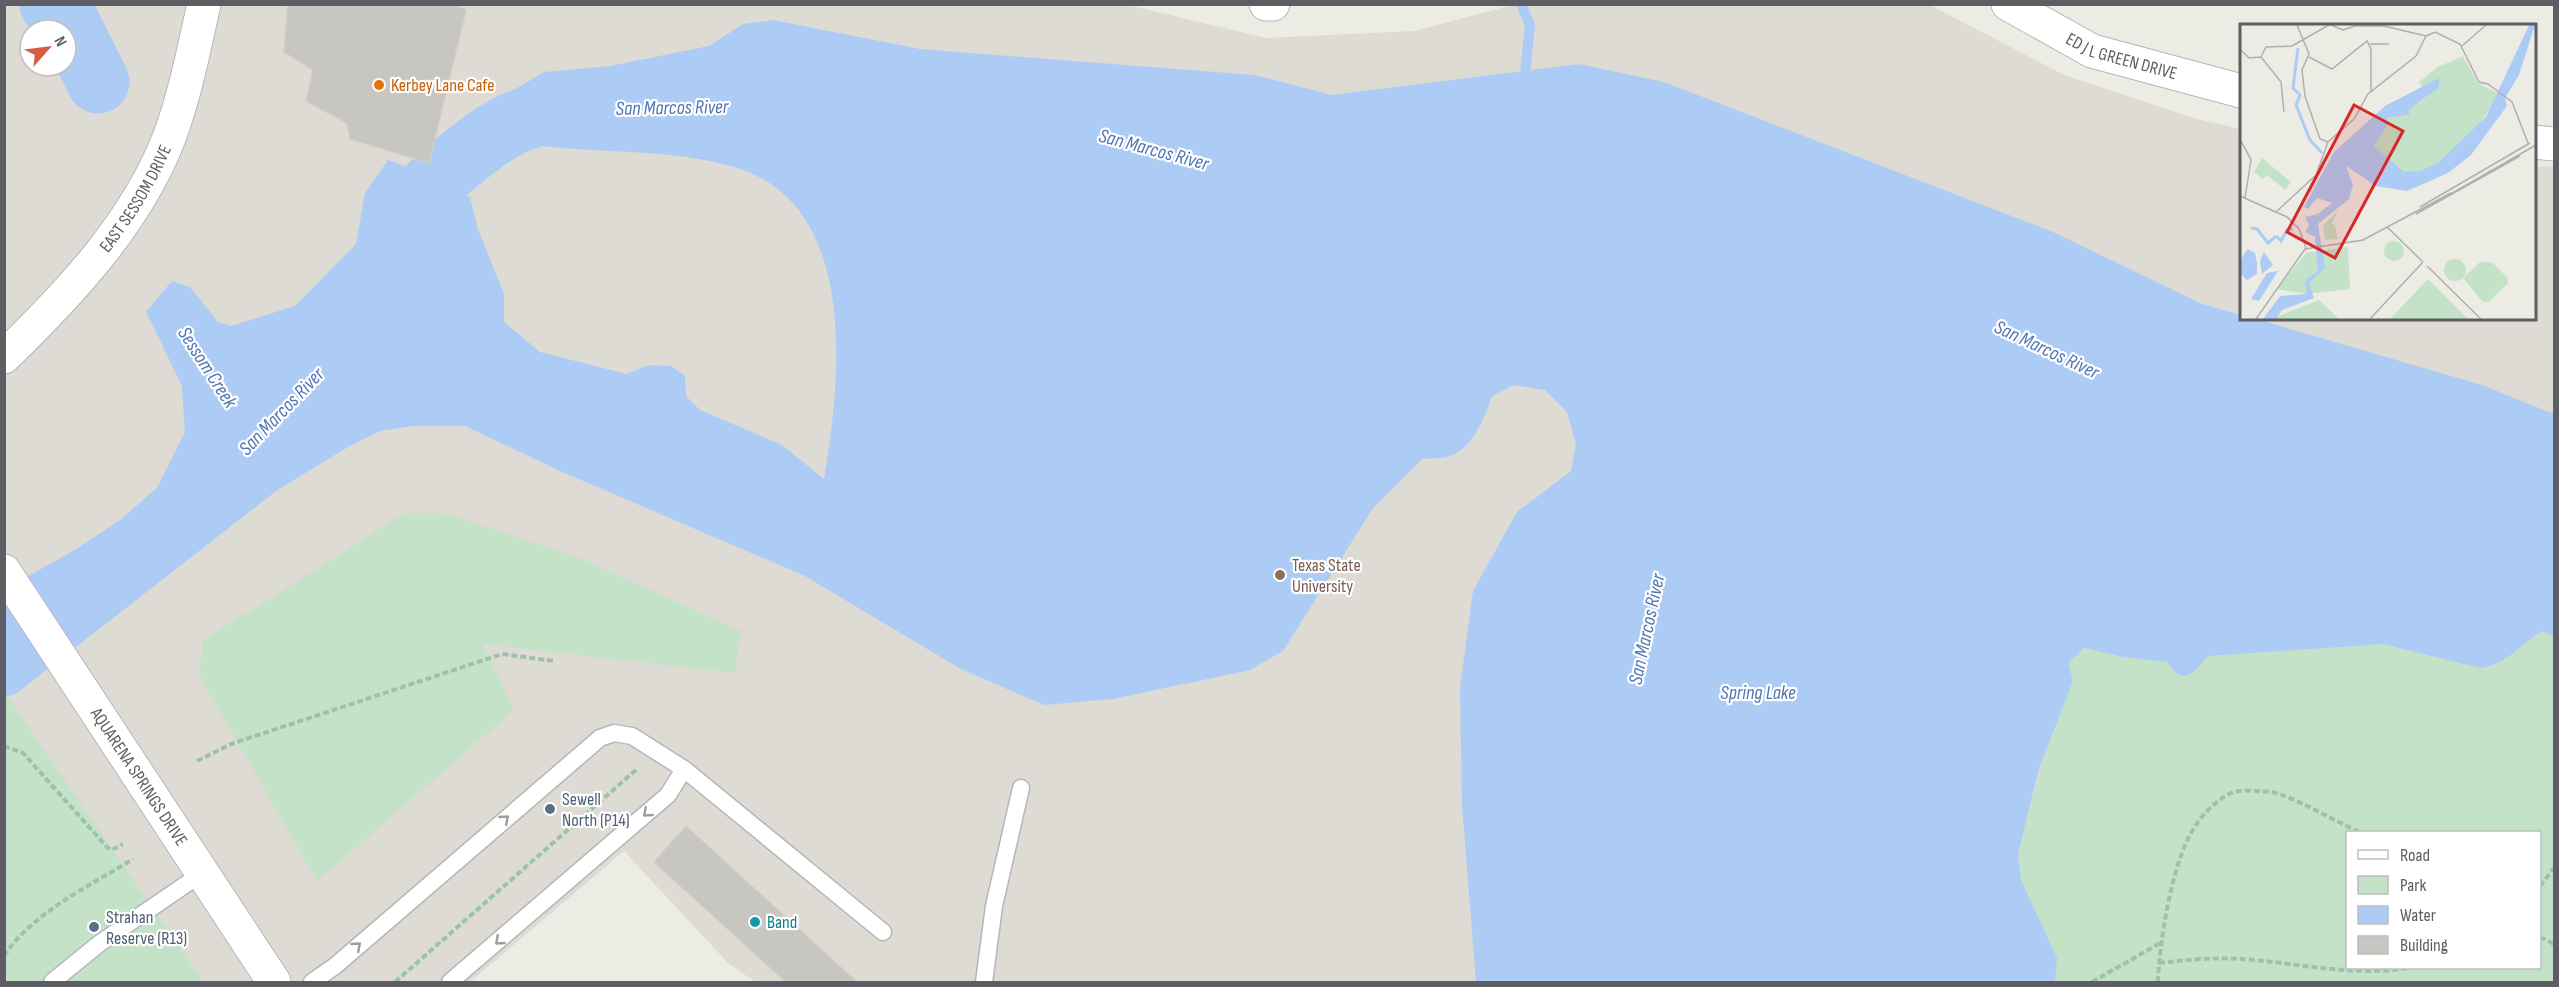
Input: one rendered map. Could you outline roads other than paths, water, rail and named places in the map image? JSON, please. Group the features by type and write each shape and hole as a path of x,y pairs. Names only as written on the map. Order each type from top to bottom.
{"street":[{"name":"EAST SESSOM DRIVE","path":"4,357 52,310 88,268 120,227 148,182 169,138 187,78 204,4"},
{"path":"1266,4 1273,4"},
{"name":"ED J L GREEN DRIVE","path":"2008,4 2092,51 2240,91"},
{"path":"2535,142 2554,144"},
{"name":"AQUARENA SPRINGS DRIVE","path":"4,571 274,982"}],"lane":[{"path":"312,982 335,966 600,738 614,733 632,736 684,769 883,932"},
{"path":"450,982 668,795 684,769"},
{"path":"984,982 994,906 1021,788"},
{"path":"52,982 100,943 201,874"}],"water":[{"name":"Spring Lake","path":"773,20 920,49 1254,75 1332,95 1579,64 1664,82 2053,232 2202,304 2240,315 2240,320 2260,320 2482,385 2554,414 2554,636 2542,631 2498,663 2480,668 2383,644 2208,656 2193,672 2183,676 2173,670 2167,662 2123,657 2084,648 2068,663 2073,681 2039,768 2018,855 2021,880 2057,958 2055,982 1476,982 1462,805 1460,688 1473,591 1517,512 1571,471 1576,444 1567,412 1545,390 1513,385 1492,396 1482,422 1465,446 1447,457 1422,459 1373,508 1283,651 1250,670 1113,699 1044,705 959,668 805,576 560,471 465,426 413,426 380,431 348,447 276,491 17,693 5,697 5,589 73,551 120,520 157,488 185,432 182,386 146,312 172,281 190,287 218,322 231,326 295,306 356,244 365,193 388,160 439,178 470,197 478,229 504,294 504,322 540,352 627,374 648,365 671,366 685,376 686,396 700,410 782,445 824,479 835,394 836,346 833,299 822,255 804,217 775,187 734,167 660,154 534,145 514,90 544,72 610,66 709,46 743,24"}],"waterway":[{"name":"Sessom Creek","path":"51,4 63,12 98,82"},
{"path":"1522,7 1530,25 1524,82"},
{"name":"San Marcos River","path":"399,255 421,197 456,163 495,134 511,125 545,113 611,108"}],"place":[{"name":"Kerbey Lane Cafe","path":"379,85"},
{"name":"Texas State University","path":"1280,575"},
{"name":"Sewell North (P14)","path":"550,809"},
{"name":"Band","path":"755,922"},
{"name":"Strahan Reserve (R13)","path":"94,927"}]}
